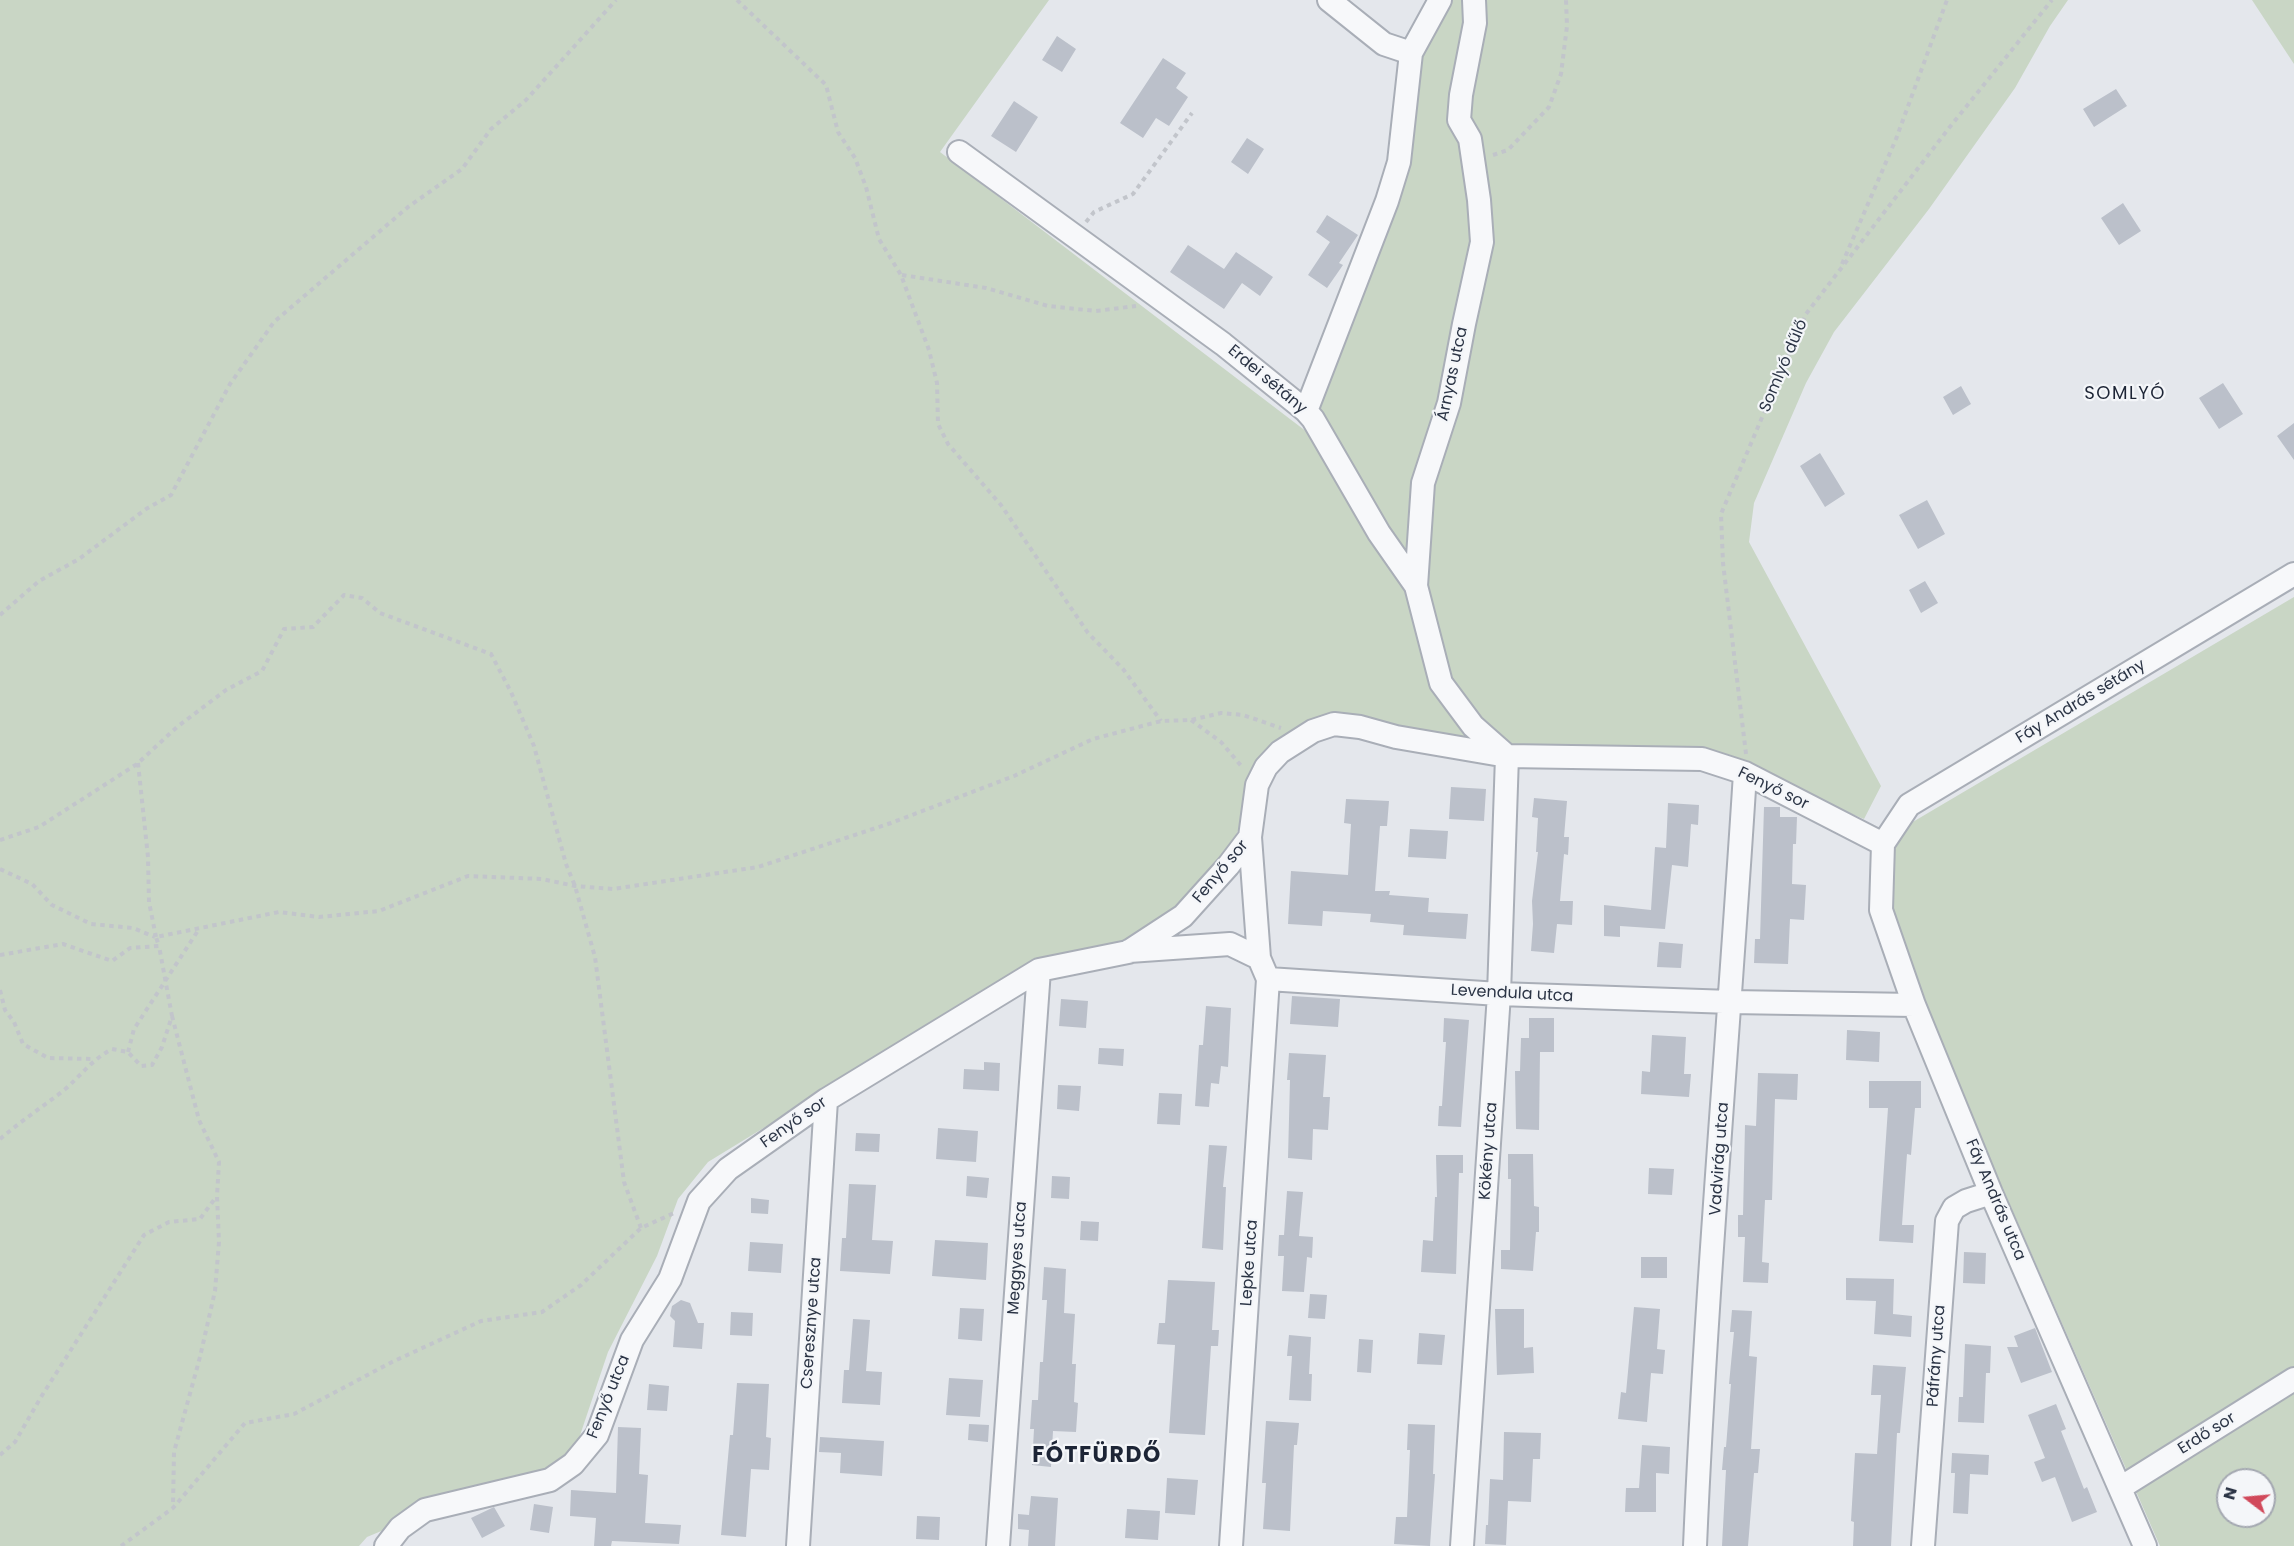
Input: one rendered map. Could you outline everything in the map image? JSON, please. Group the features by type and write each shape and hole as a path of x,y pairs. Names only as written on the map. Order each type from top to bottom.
{"street":[{"path":"1329,0 1384,44 1411,53"},
{"path":"1306,411 1387,201 1399,162 1411,53 1440,0"},
{"name":"Árnyas utca","path":"1416,586 1423,483 1449,403 1482,242 1479,200 1470,138 1460,120 1461,95 1475,23 1474,0"},
{"name":"Erdei sétány","path":"959,152 1223,344 1306,411 1313,419 1379,533 1416,586 1441,683 1473,726 1507,756"},
{"name":"Fáy András sétány","path":"1883,844 1909,806 2294,574"},
{"name":"Fenyő sor","path":"699,1201 728,1169 826,1100 1039,970 1128,951 1183,916 1228,866 1250,837 1257,785 1266,766 1280,752 1312,731 1334,724 1507,756 1702,759 1745,772 1883,844"},
{"name":"Kökény utca","path":"1462,1546 1499,994 1507,756"},
{"name":"Vadvirág utca","path":"1695,1546 1699,1443 1745,772"},
{"path":"1250,837 1259,958 1268,979"},
{"name":"Fáy András utca","path":"1883,844 1881,909 1914,1005 1991,1193 2145,1546"},
{"path":"1128,951 1230,944 1259,958"},
{"name":"Meggyes utca","path":"998,1546 1039,970"},
{"name":"Levendula utca","path":"1268,979 1499,994 1731,1002 1914,1005"},
{"name":"Lepke utca","path":"1231,1546 1268,979"},
{"name":"Cseresznye utca","path":"798,1546 826,1100"},
{"name":"Páfrány utca","path":"1923,1546 1947,1221 1954,1208 1966,1201 1991,1193"},
{"name":"Fenyő utca","path":"386,1546 399,1528 425,1510 550,1480 573,1464 597,1435 632,1340 670,1279 699,1201"},
{"name":"Erdő sor","path":"2120,1488 2294,1379"}],"path":[{"path":"0,615 39,581 79,559 146,509 171,495 230,384 274,322 408,207 462,169 491,129 526,100 616,0"},
{"path":"737,0 826,85 838,132 855,158 866,187 879,239 901,275 929,350 937,382 938,424 948,444 1001,505 1088,633 1123,669 1161,721"},
{"path":"1472,161 1508,150 1549,107 1562,74 1567,26 1566,0"},
{"path":"1840,270 1896,139 1947,0"},
{"name":"Somlyó dűlő","path":"1745,772 1746,761 1723,563 1721,514 1806,314 1948,128 2052,0"},
{"path":"1075,236 1094,212 1133,194 1192,113"},
{"path":"901,275 986,288 1048,306 1096,310 1165,302"},
{"path":"0,840 39,827 138,763 177,727 226,690 262,671 284,629 313,627 345,595 362,598 380,613 491,654 511,692 534,746 566,864 595,957 624,1182 641,1228"},
{"path":"0,869 32,884 52,905 91,924 133,928 156,937 279,912 319,917 379,911 468,876 542,879 574,886 613,890 758,867 891,823 1014,777 1094,740 1161,721 1191,720 1221,713 1243,715 1285,729 1312,731"},
{"path":"1191,720 1221,742 1257,785"},
{"path":"138,763 148,857 149,902 172,1016 199,1120 219,1162 217,1196 219,1242 215,1291 174,1452 173,1508"},
{"path":"128,1052 134,1029 199,928"},
{"path":"0,955 63,945 112,961 130,948 159,946"},
{"path":"0,990 5,1010 14,1022 23,1044 48,1058 94,1059"},
{"path":"0,1139 79,1077 94,1059 112,1049 128,1052 141,1066 153,1065 162,1047 172,1016"},
{"path":"0,1455 15,1442 144,1235 169,1222 200,1219 217,1196"},
{"path":"121,1546 173,1508 245,1423 294,1414 392,1362 481,1321 542,1312 581,1285 641,1228 699,1201"}],"green space":[{"path":"0,0 1049,0 940,152 1307,432 1313,419 1422,52 1451,0 2068,0 2050,26 2015,88 1929,209 1834,332 1806,383 1754,503 1749,542 1881,786 1864,819 1700,750 1626,746 1474,751 1335,729 1286,748 1257,785 1222,869 1185,903 1131,939 1080,952 1015,974 708,1162 678,1199 657,1256 608,1352 564,1483 417,1516 367,1537 359,1546 0,1546"},
{"path":"2252,0 2294,0 2294,64"},
{"path":"2294,597 2294,1546 2160,1546 1929,1021 1888,912 1893,852 1911,823"}],"building":[{"path":"1057,36 1076,49 1062,72 1042,60"},
{"path":"1163,58 1186,73 1176,88 1188,97 1169,126 1156,118 1143,138 1120,123"},
{"path":"2116,89 2127,106 2094,127 2083,109"},
{"path":"1014,101 1038,117 1016,152 991,136"},
{"path":"1247,138 1264,149 1248,174 1231,162"},
{"path":"2123,203 2141,231 2119,245 2101,218"},
{"path":"1327,215 1358,235 1339,263 1343,265 1327,288 1308,275 1330,242 1316,232"},
{"path":"1188,245 1224,269 1236,252 1273,277 1260,296 1242,283 1224,309 1170,272"},
{"path":"2223,383 2243,414 2219,429 2199,398"},
{"path":"1961,386 1971,404 1953,415 1943,397"},
{"path":"2294,423 2294,460 2277,436"},
{"path":"1820,453 1845,494 1825,507 1800,466"},
{"path":"1927,500 1945,534 1918,549 1899,515"},
{"path":"1925,581 1938,603 1921,613 1909,590"},
{"path":"1451,787 1486,789 1484,821 1449,819"},
{"path":"1534,798 1567,801 1564,837 1569,837 1568,855 1564,854 1560,901 1573,901 1572,925 1557,924 1554,953 1531,951 1532,901 1538,852 1536,852 1538,818 1532,817"},
{"path":"1346,799 1389,801 1387,826 1380,826 1375,891 1390,891 1389,895 1429,898 1428,912 1468,914 1466,939 1403,935 1404,925 1370,922 1371,914 1323,911 1322,926 1288,924 1291,871 1348,875 1351,824 1344,823"},
{"path":"1668,803 1699,805 1698,825 1691,824 1688,867 1672,865 1665,929 1620,926 1620,937 1604,936 1604,905 1651,910 1655,847 1666,848"},
{"path":"1764,807 1780,807 1780,817 1797,817 1796,844 1793,844 1792,884 1806,885 1804,920 1790,919 1788,964 1754,963 1755,939 1760,939"},
{"path":"1410,829 1448,831 1446,859 1408,857"},
{"path":"1659,942 1683,944 1681,968 1657,967"},
{"path":"1292,996 1340,999 1338,1027 1290,1024"},
{"path":"1061,999 1088,1001 1086,1028 1059,1026"},
{"path":"1206,1006 1231,1008 1228,1067 1221,1066 1219,1084 1211,1083 1209,1107 1195,1106 1199,1045 1203,1045"},
{"path":"1444,1018 1469,1020 1461,1127 1438,1126 1439,1106 1442,1106 1446,1042 1443,1042"},
{"path":"1529,1018 1554,1018 1554,1052 1540,1052 1539,1130 1516,1129 1515,1071 1520,1071 1521,1038 1529,1038"},
{"path":"1847,1030 1880,1032 1879,1062 1846,1060"},
{"path":"1652,1035 1686,1037 1684,1074 1691,1074 1689,1097 1641,1094 1642,1071 1650,1072"},
{"path":"1099,1048 1124,1049 1123,1066 1098,1064"},
{"path":"1289,1053 1326,1055 1323,1097 1330,1097 1328,1130 1313,1129 1312,1160 1288,1158"},
{"path":"984,1062 1000,1063 999,1091 963,1089 964,1069 984,1070"},
{"path":"1758,1073 1798,1074 1797,1100 1775,1099 1772,1200 1765,1200 1762,1262 1769,1263 1768,1283 1743,1282 1745,1237 1738,1237 1738,1215 1743,1215 1745,1125 1756,1126"},
{"path":"1869,1081 1921,1081 1921,1108 1915,1108 1911,1155 1907,1154 1902,1225 1914,1225 1913,1243 1879,1241 1888,1108 1869,1108"},
{"path":"1058,1085 1081,1086 1079,1111 1057,1109"},
{"path":"1159,1093 1182,1094 1180,1125 1157,1124"},
{"path":"938,1128 978,1131 976,1162 936,1159"},
{"path":"856,1133 880,1134 879,1152 855,1151"},
{"path":"1209,1145 1227,1146 1223,1187 1226,1187 1223,1250 1202,1248"},
{"path":"1508,1154 1533,1154 1534,1206 1539,1207 1539,1232 1536,1232 1533,1271 1501,1269 1501,1250 1510,1250 1511,1179 1508,1179"},
{"path":"1436,1155 1463,1155 1463,1173 1459,1173 1456,1274 1421,1272 1423,1240 1433,1241 1435,1197 1437,1197"},
{"path":"1649,1168 1674,1169 1672,1195 1648,1194"},
{"path":"967,1176 989,1178 987,1198 966,1196"},
{"path":"1052,1176 1070,1177 1069,1199 1051,1198"},
{"path":"849,1184 876,1185 872,1240 893,1241 890,1274 840,1271 842,1238 846,1238"},
{"path":"1287,1191 1303,1192 1299,1236 1313,1237 1312,1258 1307,1257 1304,1292 1282,1291 1284,1256 1278,1256 1279,1235 1284,1235"},
{"path":"751,1198 769,1200 768,1214 751,1213"},
{"path":"1081,1221 1099,1222 1098,1241 1080,1240"},
{"path":"935,1240 988,1243 986,1280 932,1276"},
{"path":"750,1242 783,1244 781,1273 748,1271"},
{"path":"1964,1252 1986,1253 1985,1284 1963,1283"},
{"path":"1641,1257 1667,1257 1667,1278 1641,1278"},
{"path":"1044,1267 1066,1269 1064,1313 1075,1314 1072,1364 1076,1364 1074,1402 1078,1403 1076,1432 1053,1431 1051,1467 1032,1465 1034,1429 1030,1429 1032,1400 1038,1400 1040,1362 1043,1362 1047,1300 1042,1300"},
{"path":"1846,1278 1894,1279 1893,1314 1912,1316 1911,1337 1874,1334 1876,1301 1846,1300"},
{"path":"1168,1280 1215,1282 1212,1330 1219,1330 1218,1346 1211,1346 1205,1435 1169,1433 1175,1345 1157,1344 1159,1323 1165,1323"},
{"path":"1310,1294 1327,1295 1325,1319 1308,1318"},
{"path":"681,1300 690,1303 698,1323 704,1323 702,1349 673,1347 675,1321 670,1316 672,1306"},
{"path":"1634,1307 1660,1309 1657,1349 1665,1350 1663,1374 1651,1373 1647,1422 1618,1419 1621,1392 1626,1393"},
{"path":"960,1308 984,1309 982,1341 958,1339"},
{"path":"1495,1309 1524,1309 1524,1348 1533,1347 1534,1373 1497,1375"},
{"path":"1732,1310 1752,1311 1749,1356 1757,1357 1751,1449 1760,1449 1758,1473 1754,1473 1748,1546 1722,1546 1726,1470 1722,1470 1731,1384 1729,1384 1734,1332 1730,1332"},
{"path":"731,1312 753,1313 752,1336 730,1335"},
{"path":"853,1319 870,1320 866,1371 882,1372 880,1405 842,1403 844,1370 849,1370"},
{"path":"2035,1328 2052,1372 2021,1383 2007,1347 2018,1347 2014,1336"},
{"path":"1419,1333 1445,1335 1442,1365 1417,1364"},
{"path":"1289,1335 1311,1337 1309,1374 1312,1374 1311,1401 1289,1400 1292,1356 1287,1356"},
{"path":"1359,1339 1373,1340 1371,1373 1357,1372"},
{"path":"1965,1344 1991,1346 1990,1373 1986,1373 1984,1423 1958,1422 1959,1397 1963,1397"},
{"path":"1873,1365 1906,1367 1900,1433 1897,1433 1891,1546 1853,1546 1854,1522 1851,1521 1855,1453 1877,1454 1881,1395 1871,1395"},
{"path":"949,1378 983,1380 980,1417 946,1415"},
{"path":"737,1383 769,1384 766,1437 771,1438 769,1470 751,1469 746,1537 721,1535"},
{"path":"649,1384 669,1386 667,1411 647,1410"},
{"path":"2056,1404 2066,1429 2061,1431 2084,1489 2087,1487 2097,1512 2072,1522 2055,1477 2042,1482 2034,1462 2045,1458 2028,1415"},
{"path":"1266,1421 1299,1423 1297,1445 1294,1445 1290,1531 1263,1529 1266,1483 1262,1483"},
{"path":"969,1424 989,1425 988,1442 968,1440"},
{"path":"1408,1424 1435,1425 1433,1474 1435,1474 1430,1546 1394,1544 1396,1517 1407,1517 1410,1450 1407,1450"},
{"path":"618,1427 641,1428 639,1474 648,1475 645,1523 681,1525 679,1544 612,1541 611,1546 594,1546 596,1518 570,1516 571,1490 616,1493"},
{"path":"1504,1432 1541,1433 1540,1459 1533,1459 1531,1502 1508,1501 1506,1545 1485,1544 1490,1479 1503,1480"},
{"path":"820,1437 884,1441 882,1476 840,1473 841,1453 819,1452"},
{"path":"1642,1445 1670,1447 1669,1474 1656,1473 1656,1512 1625,1512 1626,1488 1639,1488"},
{"path":"1952,1453 1989,1455 1988,1475 1970,1474 1968,1514 1953,1513 1955,1473 1951,1473"},
{"path":"1167,1478 1198,1480 1195,1515 1165,1513"},
{"path":"1031,1496 1058,1498 1055,1546 1028,1546 1029,1530 1018,1529 1018,1514 1029,1515"},
{"path":"534,1504 553,1507 549,1533 530,1530"},
{"path":"494,1507 505,1526 482,1538 471,1518"},
{"path":"1127,1509 1160,1511 1158,1540 1125,1538"},
{"path":"917,1516 940,1517 939,1540 916,1539"}],"district":[{"name":"SOMLYÓ","path":"2125,394"},
{"name":"FÓTFÜRDŐ","path":"1097,1456"}]}
